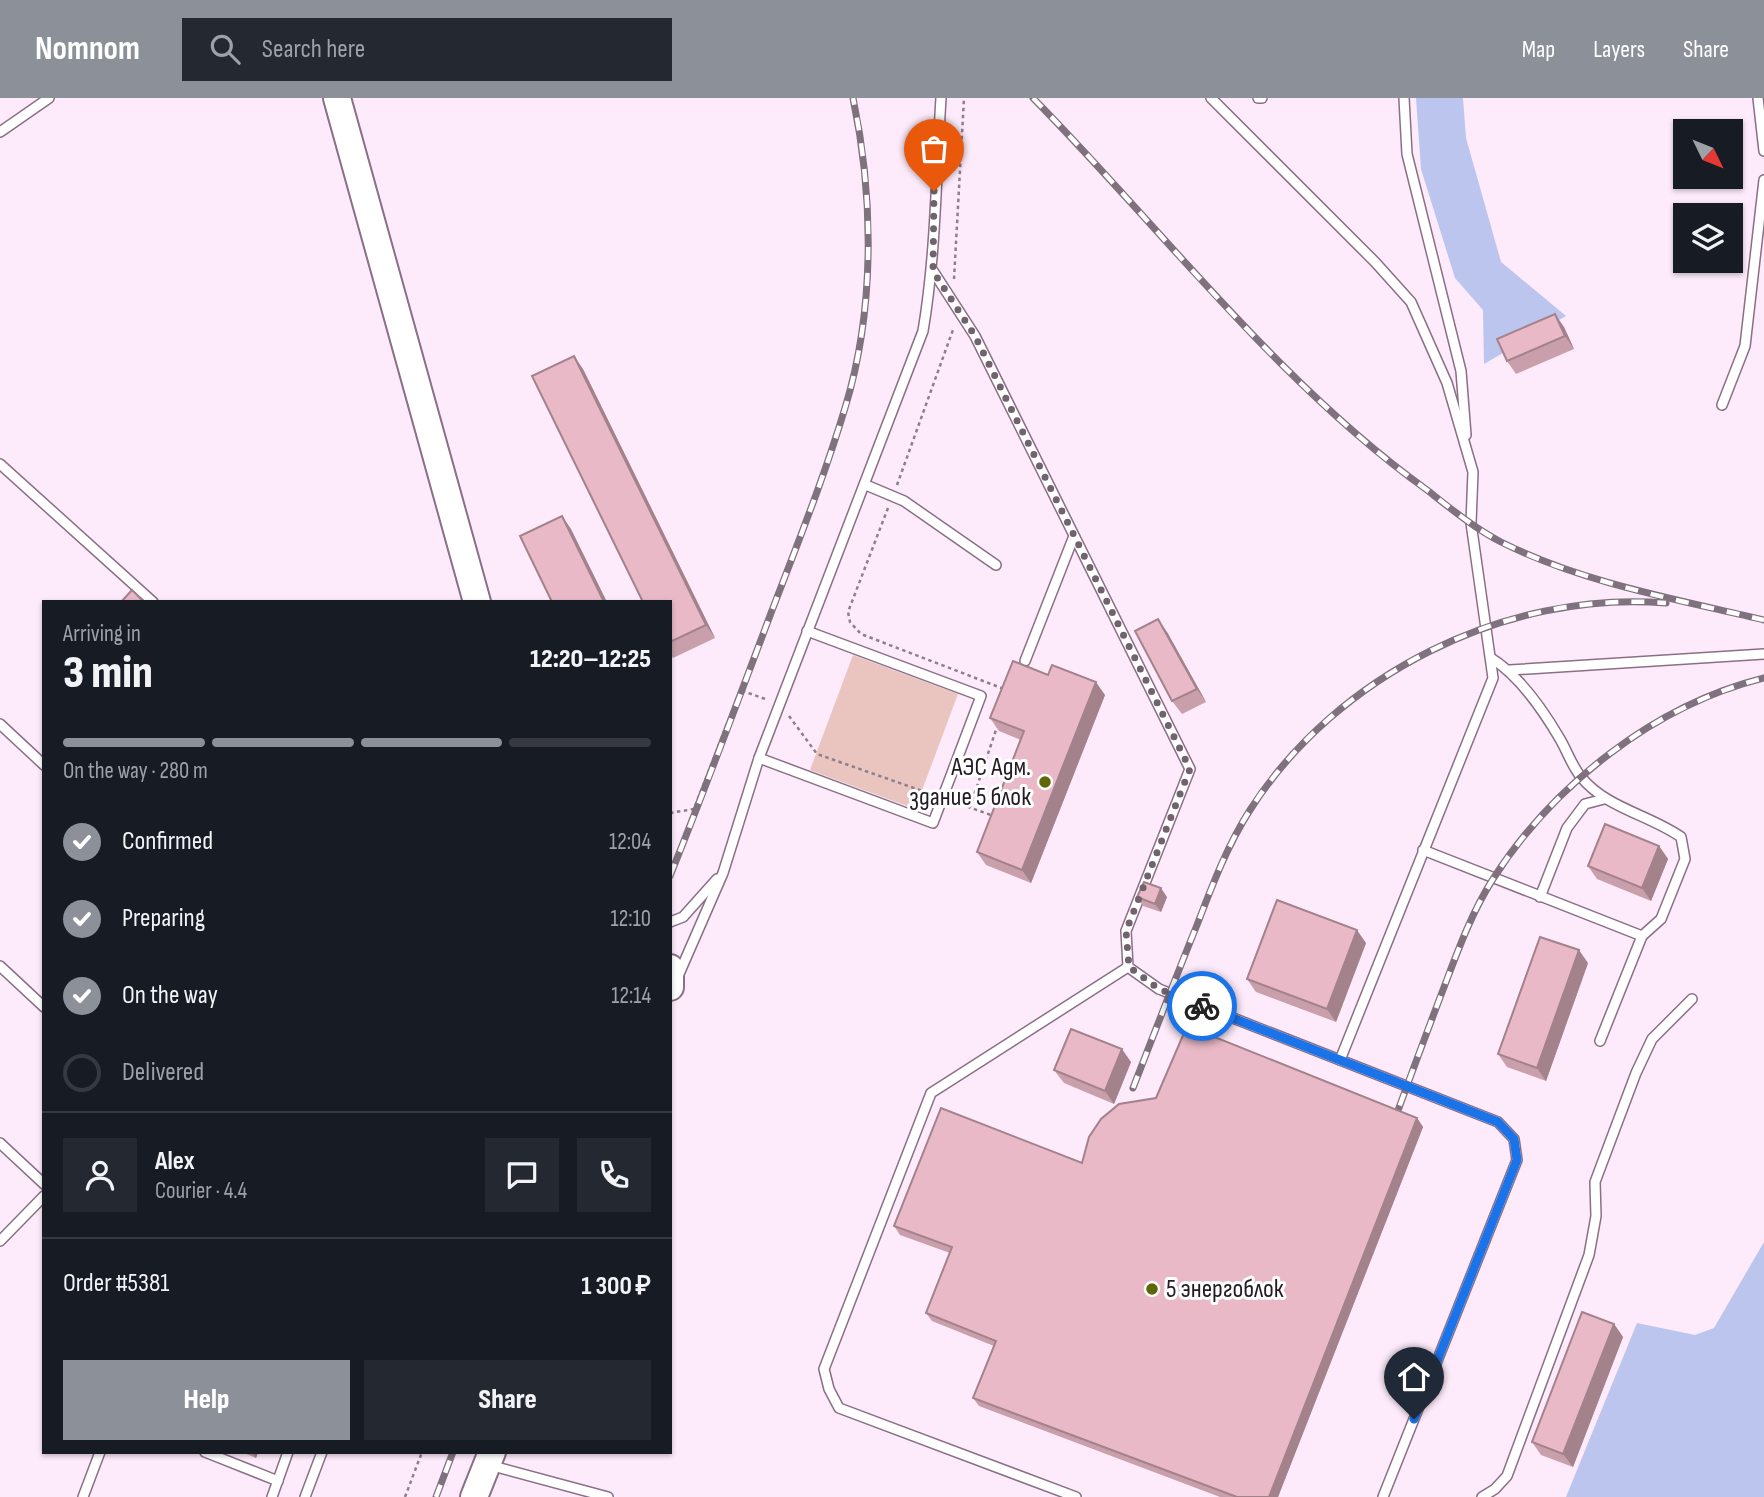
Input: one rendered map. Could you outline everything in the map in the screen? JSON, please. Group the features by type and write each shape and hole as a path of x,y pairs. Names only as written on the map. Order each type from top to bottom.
{"main road":[{"path":"337,98 476,600"},
{"path":"474,1497 489,1459"}],"lane":[{"path":"0,132 49,98"},
{"path":"672,988 723,873 759,758 923,331 933,271 933,214 941,98"},
{"path":"1210,98 1376,262 1410,302 1447,383 1473,472 1471,523 1493,678 1340,1060"},
{"path":"1404,98 1407,154 1461,371 1467,454"},
{"path":"1758,98 1764,151"},
{"path":"1721,405 1745,346 1764,180"},
{"path":"933,271 975,336 1190,769 1126,931 1129,967 1159,989 1498,1122 1514,1139 1517,1160 1383,1497"},
{"path":"0,464 151,600"},
{"path":"866,485 893,496 996,565"},
{"path":"1025,661 1074,536"},
{"path":"759,758 933,824 943,798 981,696 807,631"},
{"path":"1510,670 1764,654"},
{"path":"1491,659 1510,670 1553,728 1581,777 1604,799 1661,823 1681,837 1685,859 1661,919 1642,936 1600,1041"},
{"path":"0,724 42,763"},
{"path":"1540,897 1567,828 1585,804 1604,799"},
{"path":"1423,850 1642,936"},
{"path":"672,921 683,917 723,873"},
{"path":"0,966 42,1005"},
{"path":"1076,1497 839,1408 829,1389 824,1369 931,1093 1129,967"},
{"path":"1482,1497 1495,1489 1507,1476 1589,1255 1596,1216 1595,1182 1636,1073 1651,1039 1692,999"},
{"path":"0,1143 42,1182"},
{"path":"0,1241 42,1198"},
{"path":"83,1497 99,1454"},
{"path":"210,1454 278,1481"},
{"path":"272,1497 287,1454"},
{"path":"305,1497 321,1454"},
{"path":"489,1459 608,1497"}],"path":[{"path":"964,98 954,333 848,612 850,622 861,634 1010,691"},
{"path":"672,813 694,809 740,690"},
{"path":"970,807 1001,717"},
{"path":"817,754 1004,819"},
{"path":"405,1497 421,1454"}],"shaded area":[{"path":"853,655 958,694 915,809 810,770"}],"water":[{"path":"1416,98 1463,98 1466,138 1501,262 1566,316 1484,364 1483,310 1455,278 1421,169"},
{"path":"1764,1242 1764,1497 1566,1497 1637,1323 1695,1335 1714,1328"}],"building":[{"path":"1555,314 1565,336 1507,361 1497,339"},
{"path":"574,356 706,625 672,641 672,600 642,600 532,376"},
{"path":"562,516 603,600 551,600 520,536"},
{"path":"132,590 142,600 123,600"},
{"path":"1158,619 1197,689 1172,701 1135,631"},
{"name":"АЭС Адм. здание 5 блок","path":"1013,661 1048,675 1052,665 1096,682 1022,870 977,852 1024,731 990,718"},
{"path":"1605,824 1659,846 1642,888 1588,866"},
{"path":"1144,882 1161,888 1155,904 1137,897"},
{"path":"1277,900 1357,930 1327,1009 1247,979"},
{"path":"1540,937 1579,950 1537,1068 1498,1054"},
{"name":"5 энергоблок","path":"1187,1026 1417,1118 1269,1497 1237,1497 973,1398 996,1341 926,1313 952,1247 894,1226 941,1108 1082,1163 1089,1137 1101,1119 1119,1104 1156,1098"},
{"path":"1071,1029 1122,1049 1105,1091 1054,1070"},
{"path":"1582,1312 1614,1324 1563,1454 1532,1442"}],"railway":[{"path":"672,871 810,511 837,434 855,371 866,293 868,214 853,98"},
{"path":"1033,98 1270,353 1372,448 1453,511 1501,542 1564,569 1630,589 1764,620"},
{"path":"1133,1088 1214,881 1234,838 1250,810 1286,762 1329,719 1377,682 1430,651 1487,627 1546,611 1606,603 1666,603"},
{"path":"1391,1130 1470,921 1493,879 1517,844 1576,781 1610,753 1684,708 1764,678"},
{"path":"436,1497 452,1454"}],"way so far":[{"path":"934,191 933,271 975,336 1190,769 1126,931 1129,967 1159,989 1202,1006"}],"place":[{"name":"АЭС Адм. здание 5 блок","path":"1045,782"},
{"name":"5 энергоблок","path":"1152,1289"}],"route":[{"path":"1202,1006 1498,1122 1514,1139 1517,1160 1414,1419"}]}
